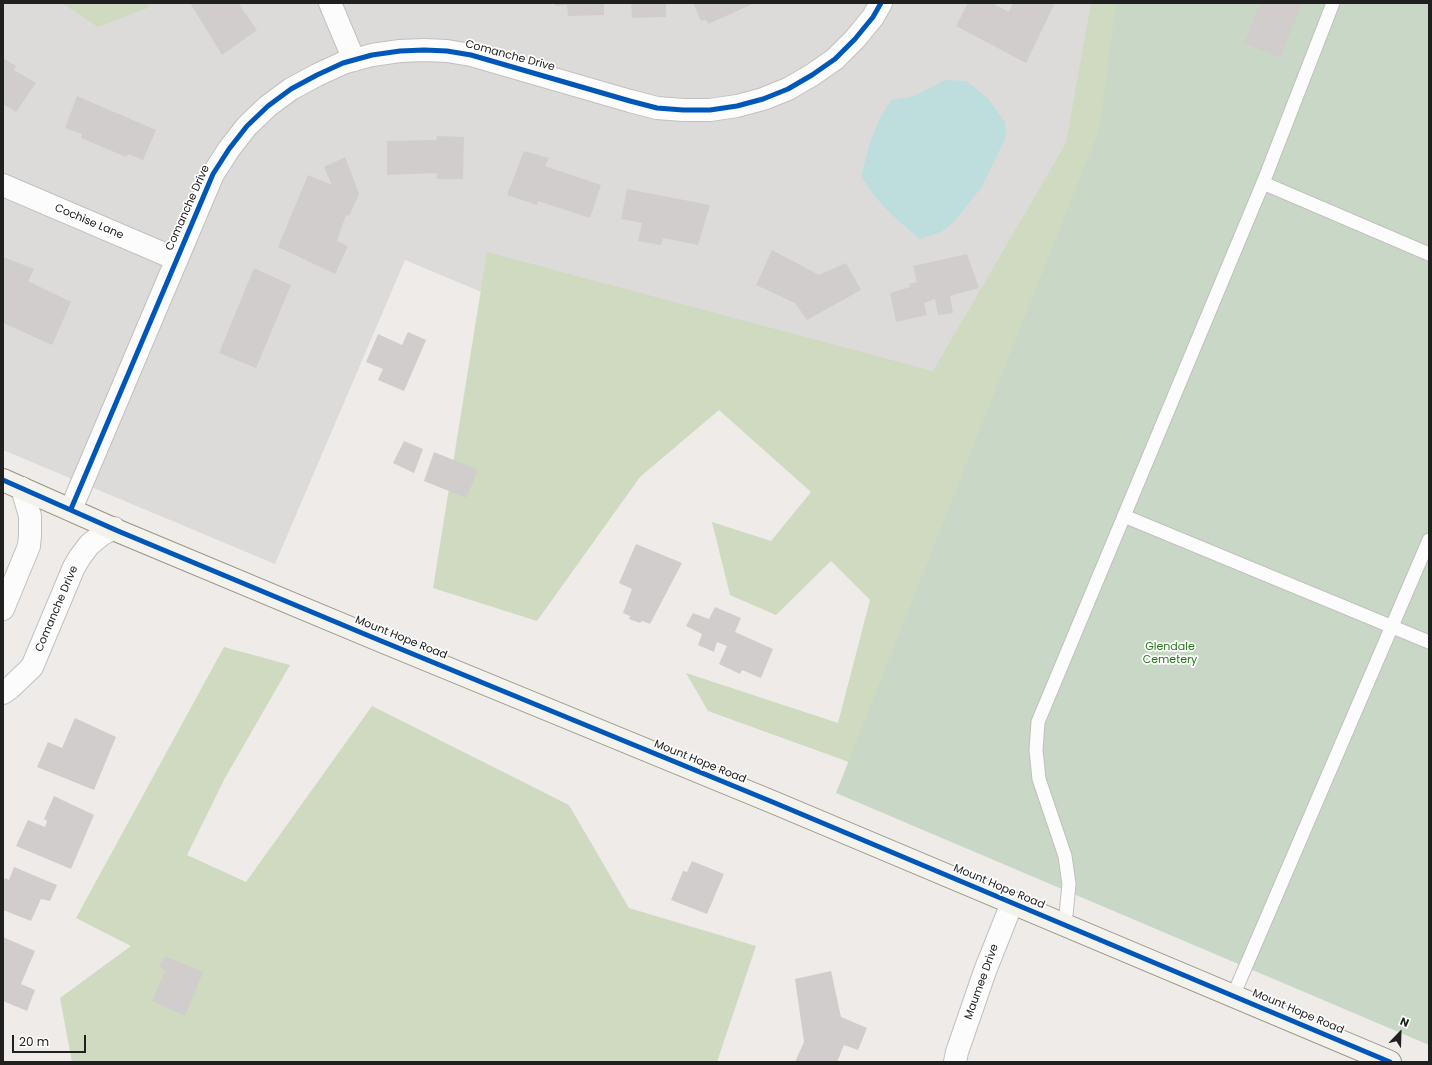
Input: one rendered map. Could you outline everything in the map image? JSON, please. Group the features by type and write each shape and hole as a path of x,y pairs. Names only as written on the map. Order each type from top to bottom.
{"street":[{"path":"330,3 354,60"},
{"name":"Comanche Drive","path":"71,509 213,174 229,149 247,126 268,106 291,89 343,63 372,55 400,51 448,51 478,57 657,108 710,110 737,106 763,99 788,89 812,75 835,59 855,39 873,17 881,3"},
{"name":"Cochise Lane","path":"3,185 176,259"},
{"path":"3,609 29,546 30,535 30,516 12,484"},
{"name":"Mount Hope Road","path":"12,484 374,638 1390,1062"},
{"name":"Comanche Drive","path":"3,693 24,677 32,668 74,567 80,557 100,535 114,528"},
{"name":"Maumee Drive","path":"955,1062 956,1052 985,971 1012,903"}],"lane":[{"path":"1064,925 1069,884 1065,856 1039,778 1036,762 1038,722 1263,183 1333,3"},
{"path":"1263,183 1429,254"},
{"path":"1124,516 1429,642"},
{"path":"1233,996 1429,540"}],"shaded area":[{"path":"3,3 1116,3 956,491 405,260 275,564 3,450"}],"green space":[{"path":"62,3 145,3 150,7 98,27"},
{"path":"1091,3 1242,3 951,799 708,711 686,673 838,723 870,600 831,561 776,615 730,595 712,522 771,541 811,492 719,410 640,477 537,621 433,588 487,252 933,371 1066,143"},
{"name":"Glendale Cemetery","path":"1116,3 1429,3 1429,1045 836,793 1100,127"},
{"path":"224,647 290,665 225,778 187,855 246,882 372,706 569,805 629,908 756,946 717,1062 72,1062 60,998 131,946 76,918"}],"water":[{"path":"945,80 966,81 987,97 1005,122 1006,137 981,188 954,222 941,232 920,239 886,209 872,193 861,176 869,146 878,122 891,100 914,96"}],"building":[{"path":"190,3 238,3 257,30 222,55"},
{"path":"555,3 604,3 604,15 568,16 567,5 555,6"},
{"path":"631,3 666,3 666,17 632,18"},
{"path":"693,3 755,3 708,24 706,20 701,21"},
{"path":"968,3 992,3 1009,12 1013,3 1055,3 1026,63 956,26"},
{"path":"1260,3 1302,4 1280,58 1244,43"},
{"path":"3,58 16,66 14,70 36,83 16,112 3,104"},
{"path":"77,96 156,130 143,160 128,154 126,157 81,138 82,134 65,128"},
{"path":"437,136 464,137 463,179 437,179 437,173 387,175 387,141 436,140"},
{"path":"524,151 549,158 545,166 601,185 590,218 538,201 537,205 507,195"},
{"path":"345,157 359,194 349,216 346,215 337,241 348,246 335,274 278,247 308,175 332,185 324,167"},
{"path":"627,189 710,205 698,245 663,238 661,245 638,241 642,223 621,219"},
{"path":"772,250 819,275 846,263 861,290 807,320 795,303 756,285"},
{"path":"967,254 979,288 950,296 953,313 938,315 935,299 924,303 927,315 896,322 890,293 910,287 909,284 917,282 913,266"},
{"path":"3,257 34,269 28,281 71,302 52,345 3,323"},
{"path":"254,268 291,285 256,368 219,353"},
{"path":"408,332 426,340 404,391 378,380 383,369 366,362 378,334 402,345"},
{"path":"404,441 423,449 414,473 393,463"},
{"path":"434,452 478,470 466,498 424,481"},
{"path":"636,544 682,563 650,624 642,621 640,623 629,619 630,616 623,613 632,589 619,583"},
{"path":"715,607 741,618 735,632 773,649 761,678 742,670 740,674 719,664 727,646 717,642 714,652 698,645 702,634 686,626 693,613 709,619"},
{"path":"75,718 116,737 94,790 37,767 48,742 62,748"},
{"path":"54,796 94,815 71,869 16,846 28,820 45,827 47,821 44,819"},
{"path":"692,861 724,874 707,914 671,900 683,871 687,872"},
{"path":"14,867 57,885 50,901 41,899 31,921 3,910 3,884 5,878 9,880"},
{"path":"3,937 35,951 21,984 35,990 27,1011 3,1001"},
{"path":"165,956 203,972 185,1016 152,1001 165,971 159,966"},
{"path":"831,971 841,1017 867,1028 858,1050 844,1045 837,1062 795,1062 804,1042 795,979"}],"cycle path":[{"path":"71,509 213,174 229,149 247,126 268,106 291,89 343,63 372,55 400,51 447,51 471,55 657,108 710,110 737,106 763,99 788,89 812,75 835,59 855,39 873,17 881,3"},
{"path":"3,480 118,531 775,803 1390,1062"}]}
